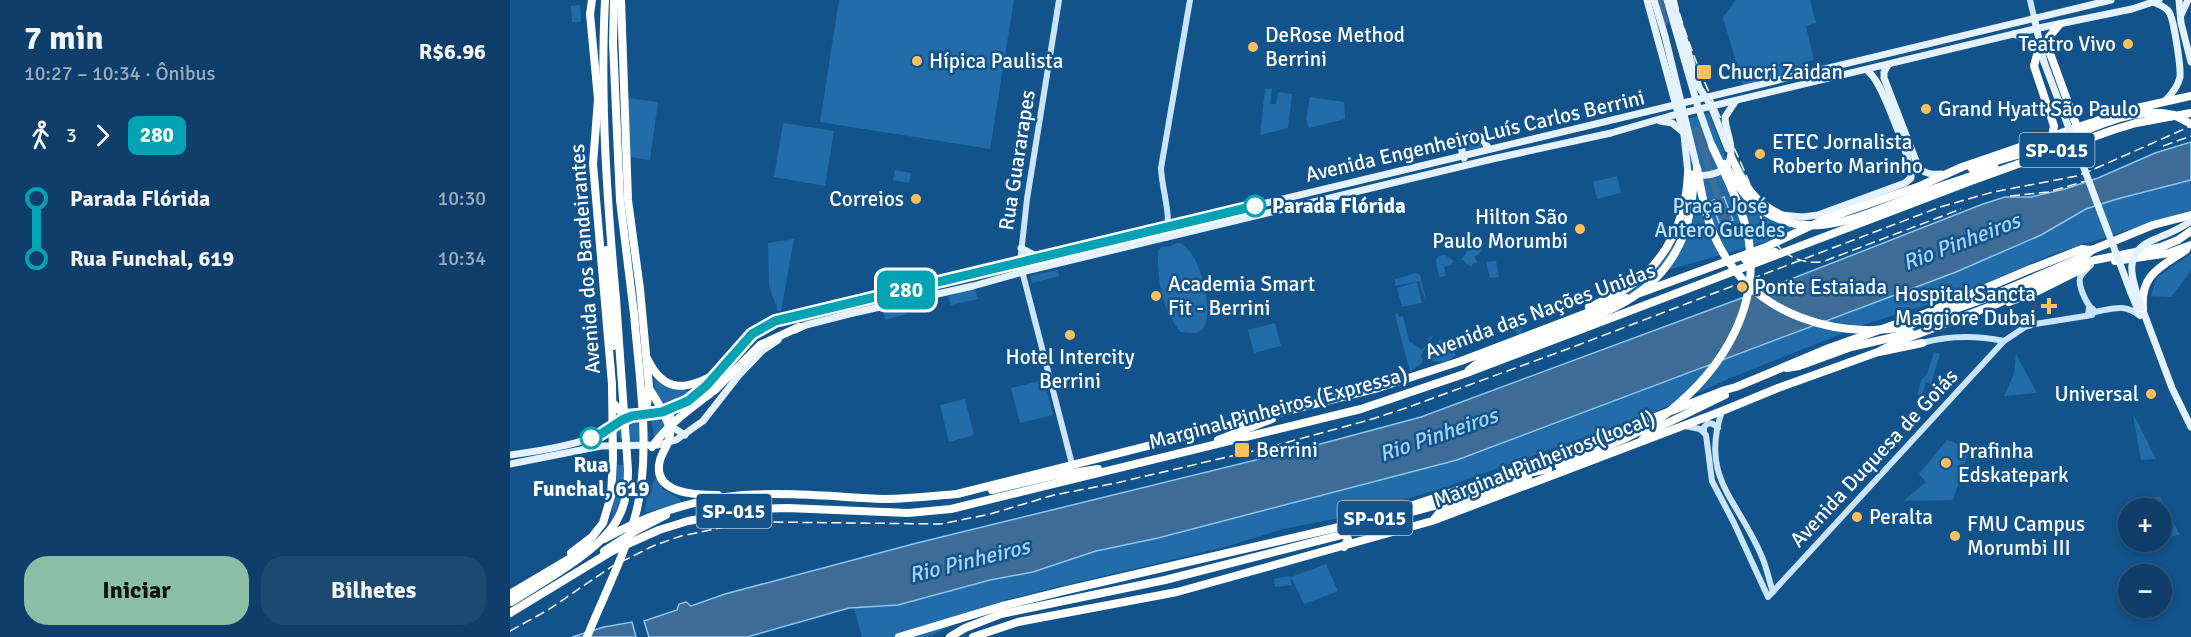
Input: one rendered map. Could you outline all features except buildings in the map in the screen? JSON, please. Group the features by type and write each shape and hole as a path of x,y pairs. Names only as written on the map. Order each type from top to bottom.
{"highway":[{"name":"Avenida dos Bandeirantes","path":"556,566 592,537 603,523 611,495 613,401 593,164 598,99 590,14 592,0"},
{"name":"Avenida dos Bandeirantes","path":"605,0 603,36 608,212"},
{"name":"Avenida dos Bandeirantes","path":"614,0 614,62 620,200 633,310"},
{"path":"613,401 615,407 622,413 640,412 647,405 648,387 640,289 629,213 621,0"},
{"path":"2060,24 2049,37 2047,45 2077,127"},
{"path":"2040,47 2034,66 2054,126 2052,136"},
{"name":"Avenida das Nações Unidas","path":"510,599 556,566 633,524 692,504 741,495 786,494 886,499 957,494 1304,407 1417,376 1766,247 1826,219 1917,192 1945,174 2128,110 2191,96"},
{"path":"1712,146 1750,200 1773,217 1793,224 1815,226 1836,224 1994,162 2127,116 2150,112 2174,115 2191,124"},
{"name":"Marginal Pinheiros (Expressa)","path":"510,613 595,561 659,530 714,515 755,509 787,508 876,513 929,512 974,504 1361,409 1464,374 2113,130 2191,113"},
{"path":"2050,115 2063,122 2072,116"},
{"path":"1432,521 1440,512 1623,439 1666,415 1713,369 1732,340 1746,303 1750,275 1749,247 1740,209 1712,146"},
{"path":"1731,157 1749,192 1764,205 1778,214 1801,221 1826,219"},
{"path":"1917,192 1984,170 2020,164"},
{"path":"1697,168 1701,194 1715,236 1738,276 1762,298 1803,320 1829,326 1861,329 1905,327 1989,297 2085,256 2092,250"},
{"path":"1464,374 1483,359 1623,304 1646,289 1660,275 1675,254 1684,233 1697,168"},
{"path":"1572,318 1627,288 1654,266 1670,244 1678,224 1685,199 1688,173"},
{"path":"608,212 607,251 614,361 612,384"},
{"path":"510,599 597,543 611,529 623,506 628,470 608,212"},
{"path":"629,213 627,226 633,280 633,310 643,444 642,478"},
{"name":"SP-015","path":"899,637 1002,606 1365,521 1496,478 1736,387 1829,348 1927,313 2082,249 2092,250 2153,225 2191,214"},
{"path":"1878,352 1885,347 1999,303 2085,262 2161,247 2178,240 2191,231"},
{"path":"2142,312 2143,293 2148,279 2191,245"},
{"path":"1999,303 2007,303 2038,291 2091,266 2169,253 2191,245"},
{"path":"1705,269 1791,250"},
{"path":"587,637 637,510 647,457 661,435 716,389 760,345 800,327"},
{"path":"1771,372 1799,366 1837,351 1871,342 1915,332 1921,333"},
{"path":"1878,352 1887,352 1922,343"},
{"path":"645,347 648,360 653,368 672,385 690,386 716,374"},
{"name":"Marginal Pinheiros (Local)","path":"973,637 1018,622 1177,592 1432,521 1878,352"},
{"path":"648,387 666,411 670,429 659,467 663,480 672,488 688,494 741,495"},
{"path":"1641,441 1649,432 1727,394 1736,387"},
{"path":"1194,450 1304,407"},
{"path":"932,497 959,497 1052,476 1129,466"},
{"path":"1365,521 1433,507 1526,472 1548,469"},
{"path":"595,561 605,550 620,540 692,504"},
{"path":"950,637 965,628 1001,614 1165,580 1341,535 1348,537 1344,547"}],"main road":[{"path":"1647,0 1684,135 1688,173 1701,176 1717,173 1725,167 1731,157 1725,117 1735,102 2035,29 2132,9 2156,1 2169,13 2181,66 2177,87 2165,101"},
{"path":"1654,0 1697,168"},
{"path":"1667,0 1698,107 1712,146"},
{"path":"1672,0 1700,87 1711,106 1731,157"},
{"name":"Avenida Engenheiro Luís Carlos Berrini","path":"666,411 698,394 752,334 775,321 2111,0"},
{"path":"2180,0 2180,18 2191,62"},
{"path":"2180,18 2188,0"},
{"path":"2169,13 2173,8 2180,18"},
{"path":"2034,17 2044,62 2131,293 2142,312"},
{"path":"2014,34 2040,47"},
{"path":"1888,65 1880,78 1912,176"},
{"path":"1867,70 1880,78 1921,171 1935,175 1945,174"},
{"path":"1700,87 1707,94 1719,95 1721,105"},
{"path":"1658,110 1667,104 1672,89"},
{"name":"Avenida Engenheiro Luís Carlos Berrini","path":"510,464 592,447 667,444 685,435 703,421 739,375 763,351 800,327 1735,102"},
{"path":"1658,120 1679,127 1684,135"},
{"path":"1470,165 1461,149 1463,142 1471,134 1480,137 1489,149"},
{"path":"1778,214 1803,217 1818,215 1905,183 1921,171"},
{"path":"2191,221 2145,244 2134,256 2132,271 2142,312 2171,386 2191,428"},
{"path":"1021,248 1040,258"},
{"path":"510,455 545,450 585,440 601,434 632,416 666,411 672,427 685,435"}],"street":[{"name":"Rua Guararapes","path":"1059,0 1020,263 1072,464"},
{"path":"1167,238 1169,226 1161,168 1190,0"},
{"path":"2030,0 2034,17"},
{"path":"2130,0 2132,9"},
{"path":"2091,266 2080,279 2090,311 2122,307 2142,312"},
{"path":"2122,307 2131,293"},
{"name":"Avenida Duquesa de Goiás","path":"1770,595 2004,341 2025,327 2077,317 2090,311"},
{"path":"1922,343 1964,336 2004,341"},
{"path":"1722,411 1714,454 1717,472 1762,557 1770,595"},
{"path":"1718,428 1708,423 1704,427 1712,480 1751,563 1770,595"},
{"path":"1684,426 1698,428 1704,432"},
{"path":"1751,563 1757,562 1762,557"}],"green space":[{"name":"Hípica Paulista","path":"839,0 1014,0 990,149 820,122"},
{"path":"1735,0 1810,0 1816,23 1806,26 1814,60 1802,63 1804,70 1743,85 1723,18"},
{"path":"580,5 581,22 572,22 571,6"},
{"path":"1265,89 1272,89 1270,104 1276,104 1278,92 1292,94 1288,128 1260,135"},
{"path":"1310,97 1344,102 1345,119 1309,128 1306,119"},
{"path":"628,98 658,102 650,160 629,157"},
{"name":"Praça José Antero Guedes","path":"1709,113 1726,157 1738,182 1748,196 1803,227 1776,239 1661,272 1645,286 1625,297 1622,294 1646,277 1680,239 1689,187 1679,121"},
{"path":"783,123 834,131 825,186 774,177"},
{"path":"1477,137 1483,148 1465,153 1464,145 1468,138"},
{"path":"895,170 911,173 909,183 893,180"},
{"path":"1617,176 1621,193 1597,199 1593,182"},
{"path":"2191,180 2191,210 2053,254 1958,295 1866,324 1735,376 1652,413 1437,490 1339,518 1283,529 1225,547 1004,600 928,637 862,637 854,608 898,605 990,580 1033,572 1096,551 1158,538 1457,460 1956,272 2041,235 2086,209"},
{"path":"794,239 781,311 778,311 769,286 768,243"},
{"path":"1177,243 1185,247 1193,256 1204,284 1207,314 1205,326 1197,333 1180,332 1169,313 1162,294 1158,273 1158,251 1161,247"},
{"path":"1485,243 1479,254 1475,256 1477,263 1472,264 1472,267 1461,260 1470,247"},
{"path":"2191,254 2191,271 2171,297 2151,296 2157,277"},
{"path":"1445,255 1454,261 1452,265 1444,267 1446,276 1439,277 1436,261 1438,256"},
{"path":"1496,261 1499,277 1490,278 1486,262"},
{"path":"1058,270 1059,276 1032,283 1030,276"},
{"path":"1416,273 1420,275 1427,304 1419,281 1395,286 1395,279"},
{"path":"1417,282 1422,303 1402,307 1397,288"},
{"path":"975,289 978,299 951,305 948,296"},
{"path":"904,305 907,314 885,320 883,311"},
{"path":"1398,313 1399,317 1403,316 1409,341 1422,350 1433,336 1421,355 1423,362 1410,372 1395,315"},
{"path":"1517,316 1523,326 1521,334 1517,334 1512,327 1513,317"},
{"path":"1275,323 1281,346 1254,353 1248,330"},
{"path":"1440,339 1444,341 1447,349 1455,353 1455,356 1445,362 1432,361 1429,356"},
{"path":"1934,352 1940,354 1931,384 1926,382 1921,399 1917,398 1921,380 1927,374"},
{"path":"2016,354 2037,393 2004,396 2014,374"},
{"path":"654,378 672,389 692,391 674,402 657,407"},
{"path":"1044,380 1053,415 1020,423 1011,388"},
{"path":"965,399 974,435 949,442 940,405"},
{"path":"2133,415 2135,417 2156,459 2141,460"},
{"path":"653,418 664,420 667,438 660,441 654,437 651,420"},
{"path":"647,420 649,442 628,442 617,435 616,429 623,423"},
{"path":"1947,440 1970,448 1953,500 1903,501 1926,482 1919,474"},
{"path":"615,464 624,465 623,482 619,505 609,527 612,516"},
{"path":"656,477 663,489 680,499 681,502 644,513 648,492"},
{"path":"2172,520 2180,535 2172,536"},
{"path":"1326,564 1338,591 1304,604 1291,577"},
{"path":"1290,576 1292,585 1275,587 1274,579"}],"water":[{"name":"Rio Pinheiros","path":"2191,142 2191,180 2086,209 2041,235 1956,272 1457,460 1158,538 1096,551 1033,572 990,580 898,605 849,608 747,637 649,637 644,621 677,610 679,604 686,602 691,606 725,594 917,543 1309,447 1421,417 1758,292 1983,204 2005,197 2031,197 2065,189 2098,178 2155,153"},
{"path":"1724,197 1733,220 1720,225 1711,201"},
{"path":"632,622 636,637 572,637 604,627"}],"waterway":[{"path":"1659,0 1665,22"},
{"path":"1697,130 1726,223"}],"railway":[{"path":"1676,0 1691,47 1749,182 1762,220 1779,247 1789,255 1808,262 1822,262 1961,209"},
{"path":"510,631 548,610 611,567 653,546 681,536 730,526 765,522 941,524 990,514 1054,495 1270,447 1369,420 1573,347 1940,207 1993,192 2077,176 2191,126"},
{"path":"2163,146 2191,136"},
{"path":"2010,196 2048,192 2089,180"}],"bus line":[{"name":"280","path":"591,438 632,416 662,412 688,401 706,386 752,334 775,321 1255,206"}],"place":[{"name":"Teatro Vivo","path":"2128,44"},
{"name":"DeRose Method Berrini","path":"1253,47"},
{"name":"Hípica Paulista","path":"917,61"},
{"name":"Chucri Zaidan","path":"1704,72"},
{"name":"Grand Hyatt São Paulo","path":"1926,109"},
{"name":"ETEC Jornalista Roberto Marinho","path":"1760,154"},
{"name":"Correios","path":"916,199"},
{"name":"Parada Flórida","path":"1255,206"},
{"name":"Hilton São Paulo Morumbi","path":"1580,229"},
{"name":"Ponte Estaiada","path":"1742,287"},
{"name":"Academia Smart Fit - Berrini","path":"1156,296"},
{"name":"Hospital Sancta Maggiore Dubai","path":"2049,306"},
{"name":"Hotel Intercity Berrini","path":"1070,335"},
{"name":"Universal","path":"2151,394"},
{"name":"Rua Funchal, 619","path":"591,438"},
{"name":"Berrini","path":"1242,450"},
{"name":"Prafinha Edskatepark","path":"1946,463"},
{"name":"Peralta","path":"1857,517"},
{"name":"FMU Campus Morumbi III","path":"1955,536"}]}
